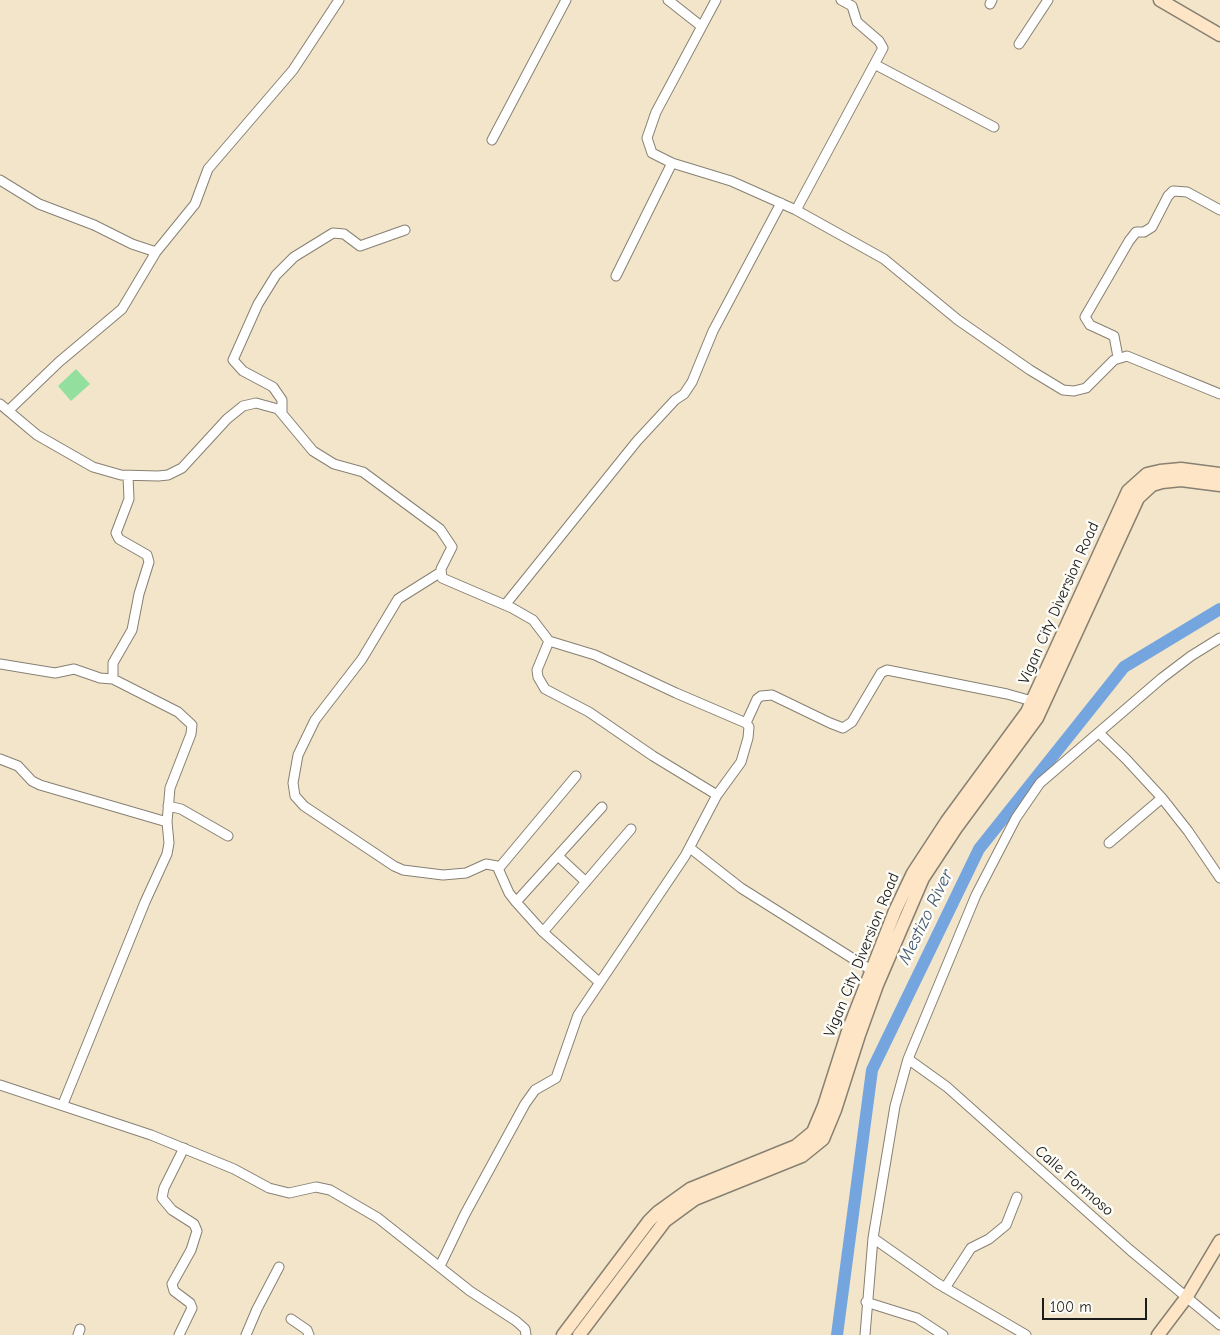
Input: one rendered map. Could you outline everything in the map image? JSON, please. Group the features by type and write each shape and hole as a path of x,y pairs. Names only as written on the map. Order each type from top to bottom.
{"main road":[{"path":"1160,0 1220,36"},
{"name":"Vigan City Diversion Road","path":"579,1335 666,1221 695,1199 802,1156 823,1139 832,1118 859,1035 872,979 923,878 956,828 1037,718 1128,491 1147,474 1160,470 1181,469 1220,474"},
{"name":"Vigan City Diversion Road","path":"563,1335 649,1221 658,1212 690,1189 796,1146 813,1132 913,873 947,821 1027,712 1089,588 1138,498 1152,485 1162,482 1181,480 1220,485"},
{"path":"1158,1335 1186,1298 1220,1241"}],"street":[{"path":"8,411 59,362 122,308 156,252 194,204 208,169 299,63 311,46 320,26 339,0"},
{"path":"492,140 566,0"},
{"path":"668,0 701,26"},
{"path":"716,0 656,112 647,138 652,153 672,163 731,181 781,203 884,259 958,320 1058,388 1074,392 1086,388 1118,357 1131,357 1220,394"},
{"path":"796,210 882,52 882,45 857,22 852,6 842,0"},
{"path":"1019,44 1048,0"},
{"path":"876,65 994,128"},
{"path":"616,276 672,163"},
{"path":"0,180 39,204 94,225 132,244 156,252"},
{"path":"1118,357 1114,336 1090,324 1085,317 1129,241 1136,232 1144,232 1152,227 1168,196 1173,191 1187,192 1220,210"},
{"path":"505,605 637,442 675,400 684,394 692,382 714,331 781,203"},
{"path":"282,412 282,400 273,387 240,369 233,360 258,304 276,275 294,257 333,233 344,234 360,246 406,230"},
{"path":"0,404 37,436 78,459 107,472 128,476 162,476 176,472 189,462 227,419 243,406 262,404 282,412 300,438 313,451 334,464 363,472 440,529 452,546 441,572 441,577 445,580 505,605 533,620 549,641 595,655 746,723 749,727 744,756 717,795 690,848 652,907 599,982 574,1023 559,1073 552,1081 535,1090 525,1104 465,1214 440,1266"},
{"path":"113,679 114,663 132,630 139,594 149,562 147,555 119,540 116,533 129,499 128,476"},
{"path":"441,572 398,599 362,659 315,720 298,755 293,790 295,796 304,806 399,868 442,874 466,873 486,864 499,868"},
{"path":"865,1335 866,1302 873,1238 895,1106 908,1059 976,895 1016,818 1040,783 1162,678 1191,656 1220,638"},
{"path":"549,641 537,670 538,677 545,688 560,698 589,712 660,761 717,795"},
{"path":"0,664 52,673 74,669 100,678 113,679 178,712 192,724 191,734 170,788 166,822 169,843 167,854 141,911 64,1104"},
{"path":"746,723 757,699 761,696 772,695 838,727 847,726 852,722 881,673 887,670 1007,694 1032,701"},
{"path":"1099,733 1162,798 1188,831 1220,878"},
{"path":"0,759 18,766 40,785 166,822"},
{"path":"499,868 576,776"},
{"path":"1109,843 1162,798"},
{"path":"168,806 181,809 228,836"},
{"path":"516,902 602,807"},
{"path":"544,932 632,829"},
{"path":"690,848 741,888 872,979"},
{"path":"558,856 586,882"},
{"path":"499,868 509,893 516,902 544,932 599,982"},
{"name":"Calle Formoso","path":"908,1059 947,1088 1186,1298 1220,1325"},
{"path":"0,1085 64,1104 152,1134 279,1191 289,1193 316,1187 330,1190 378,1218 470,1291 524,1327 526,1335"},
{"path":"181,1334 192,1308 190,1303 174,1291 172,1284 191,1250 196,1231 194,1224 172,1210 162,1198 164,1188 184,1148"},
{"path":"945,1288 970,1248 989,1239 1006,1225 1017,1197"},
{"path":"873,1238 945,1288 1026,1335"},
{"path":"246,1335 256,1309 279,1267"},
{"path":"866,1302 917,1318 943,1335"},
{"path":"290,1319 306,1330 309,1335"}],"green space":[{"path":"76,369 90,384 71,401 58,386"}],"waterway":[{"name":"Mestizo River","path":"837,1335 872,1070 979,849 1124,667 1220,609"}]}
